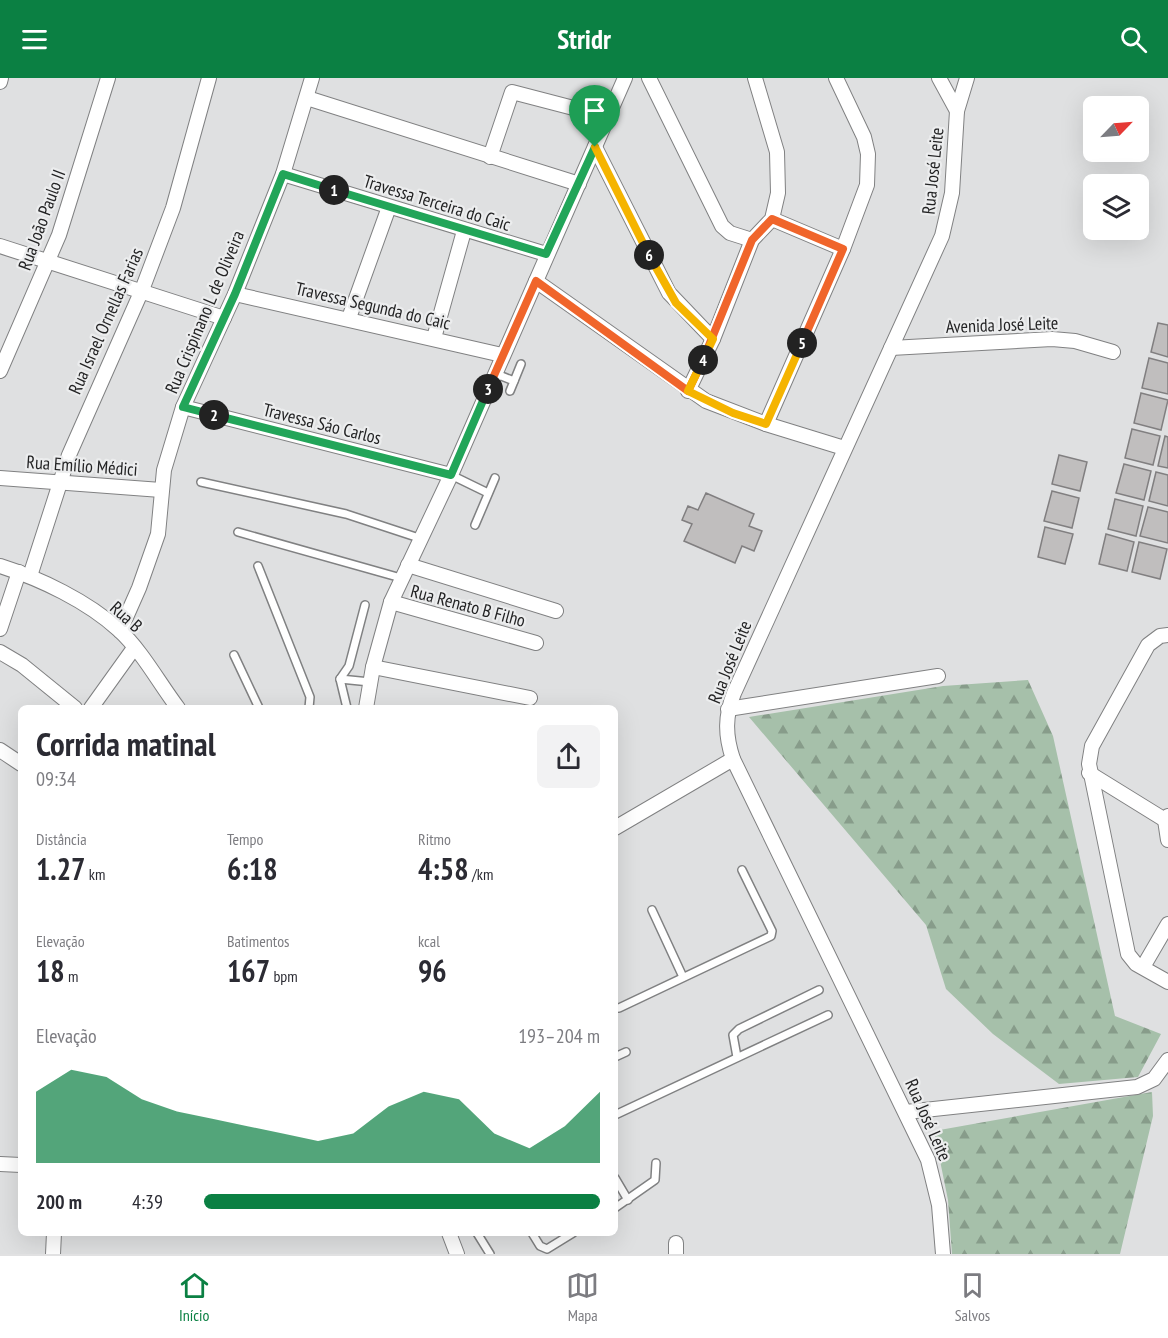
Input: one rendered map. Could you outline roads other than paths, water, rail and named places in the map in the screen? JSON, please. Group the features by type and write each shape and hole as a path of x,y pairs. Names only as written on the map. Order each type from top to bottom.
{"street":[{"name":"Rua João Paulo II","path":"0,371 59,235 108,78"},
{"name":"Rua Israel Ornellas Farias","path":"0,628 43,542 59,484 96,389 142,290 173,208 209,78"},
{"name":"Rua Crispinano L de Oliveira","path":"120,631 139,588 158,534 160,490 183,407 235,294 283,174 312,78"},
{"path":"366,705 373,667 391,603 451,475 625,78"},
{"path":"649,78 722,226 730,233 752,240"},
{"path":"688,391 713,339 752,240 772,219 778,193 777,152 755,78"},
{"path":"766,424 863,198 868,154 864,137 836,78"},
{"path":"939,78 957,111"},
{"name":"Rua José Leite","path":"943,1254 936,1185 928,1160 733,759 726,732 728,709 948,217 952,193 957,111 967,78"},
{"path":"490,157 512,92 608,117"},
{"path":"307,98 579,184"},
{"path":"595,147 669,293 713,339"},
{"name":"Travessa Terceira do Caic","path":"283,174 464,231 546,254"},
{"path":"349,318 389,207"},
{"path":"772,219 843,249"},
{"path":"434,338 464,231"},
{"path":"0,246 224,318"},
{"path":"536,281 688,391 724,409 844,448"},
{"name":"Travessa Segunda do Caic","path":"235,294 349,318 502,355"},
{"name":"Avenida José Leite","path":"891,348 1052,339 1075,341 1113,352"},
{"name":"Travessa Sáo Carlos","path":"183,407 451,475"},
{"name":"Rua Emílio Médici","path":"0,478 160,490"},
{"name":"Rua B","path":"0,566 25,574 74,600 120,631 176,705"},
{"path":"404,572 555,611"},
{"name":"Rua Renato B Filho","path":"391,603 536,643"},
{"path":"1168,635 1160,636 1148,645 1109,711 1092,747 1089,773 1128,954 1136,964 1168,982"},
{"path":"93,705 134,648"},
{"path":"0,652 22,665 71,705"},
{"path":"373,667 530,698"},
{"path":"728,709 938,675"},
{"path":"618,826 733,759"},
{"path":"1089,773 1167,818 1168,840"},
{"path":"1143,967 1168,924"},
{"path":"906,1112 1137,1087 1154,1079 1168,1060"},
{"path":"0,1164 18,1165"},
{"path":"52,1254 54,1236"},
{"path":"450,1236 457,1254"}],"lane":[{"path":"510,391 520,364"},
{"path":"494,373 514,381"},
{"path":"451,475 488,493"},
{"path":"475,525 495,478"},
{"path":"201,482 346,514 422,539"},
{"path":"238,532 404,572"},
{"path":"258,566 310,698 309,705"},
{"path":"340,679 350,666 365,605"},
{"path":"234,655 258,705"},
{"path":"340,679 370,682"},
{"path":"340,679 346,705"},
{"path":"619,1008 772,934 742,870"},
{"path":"652,910 683,977"},
{"path":"737,1057 732,1035 739,1029 819,990"},
{"path":"618,1114 828,1015"},
{"path":"618,1056 626,1052"},
{"path":"618,1206 655,1180 656,1163"},
{"path":"618,1183 628,1200"},
{"path":"479,1236 490,1254"},
{"path":"534,1236 545,1249 568,1236"}]}
